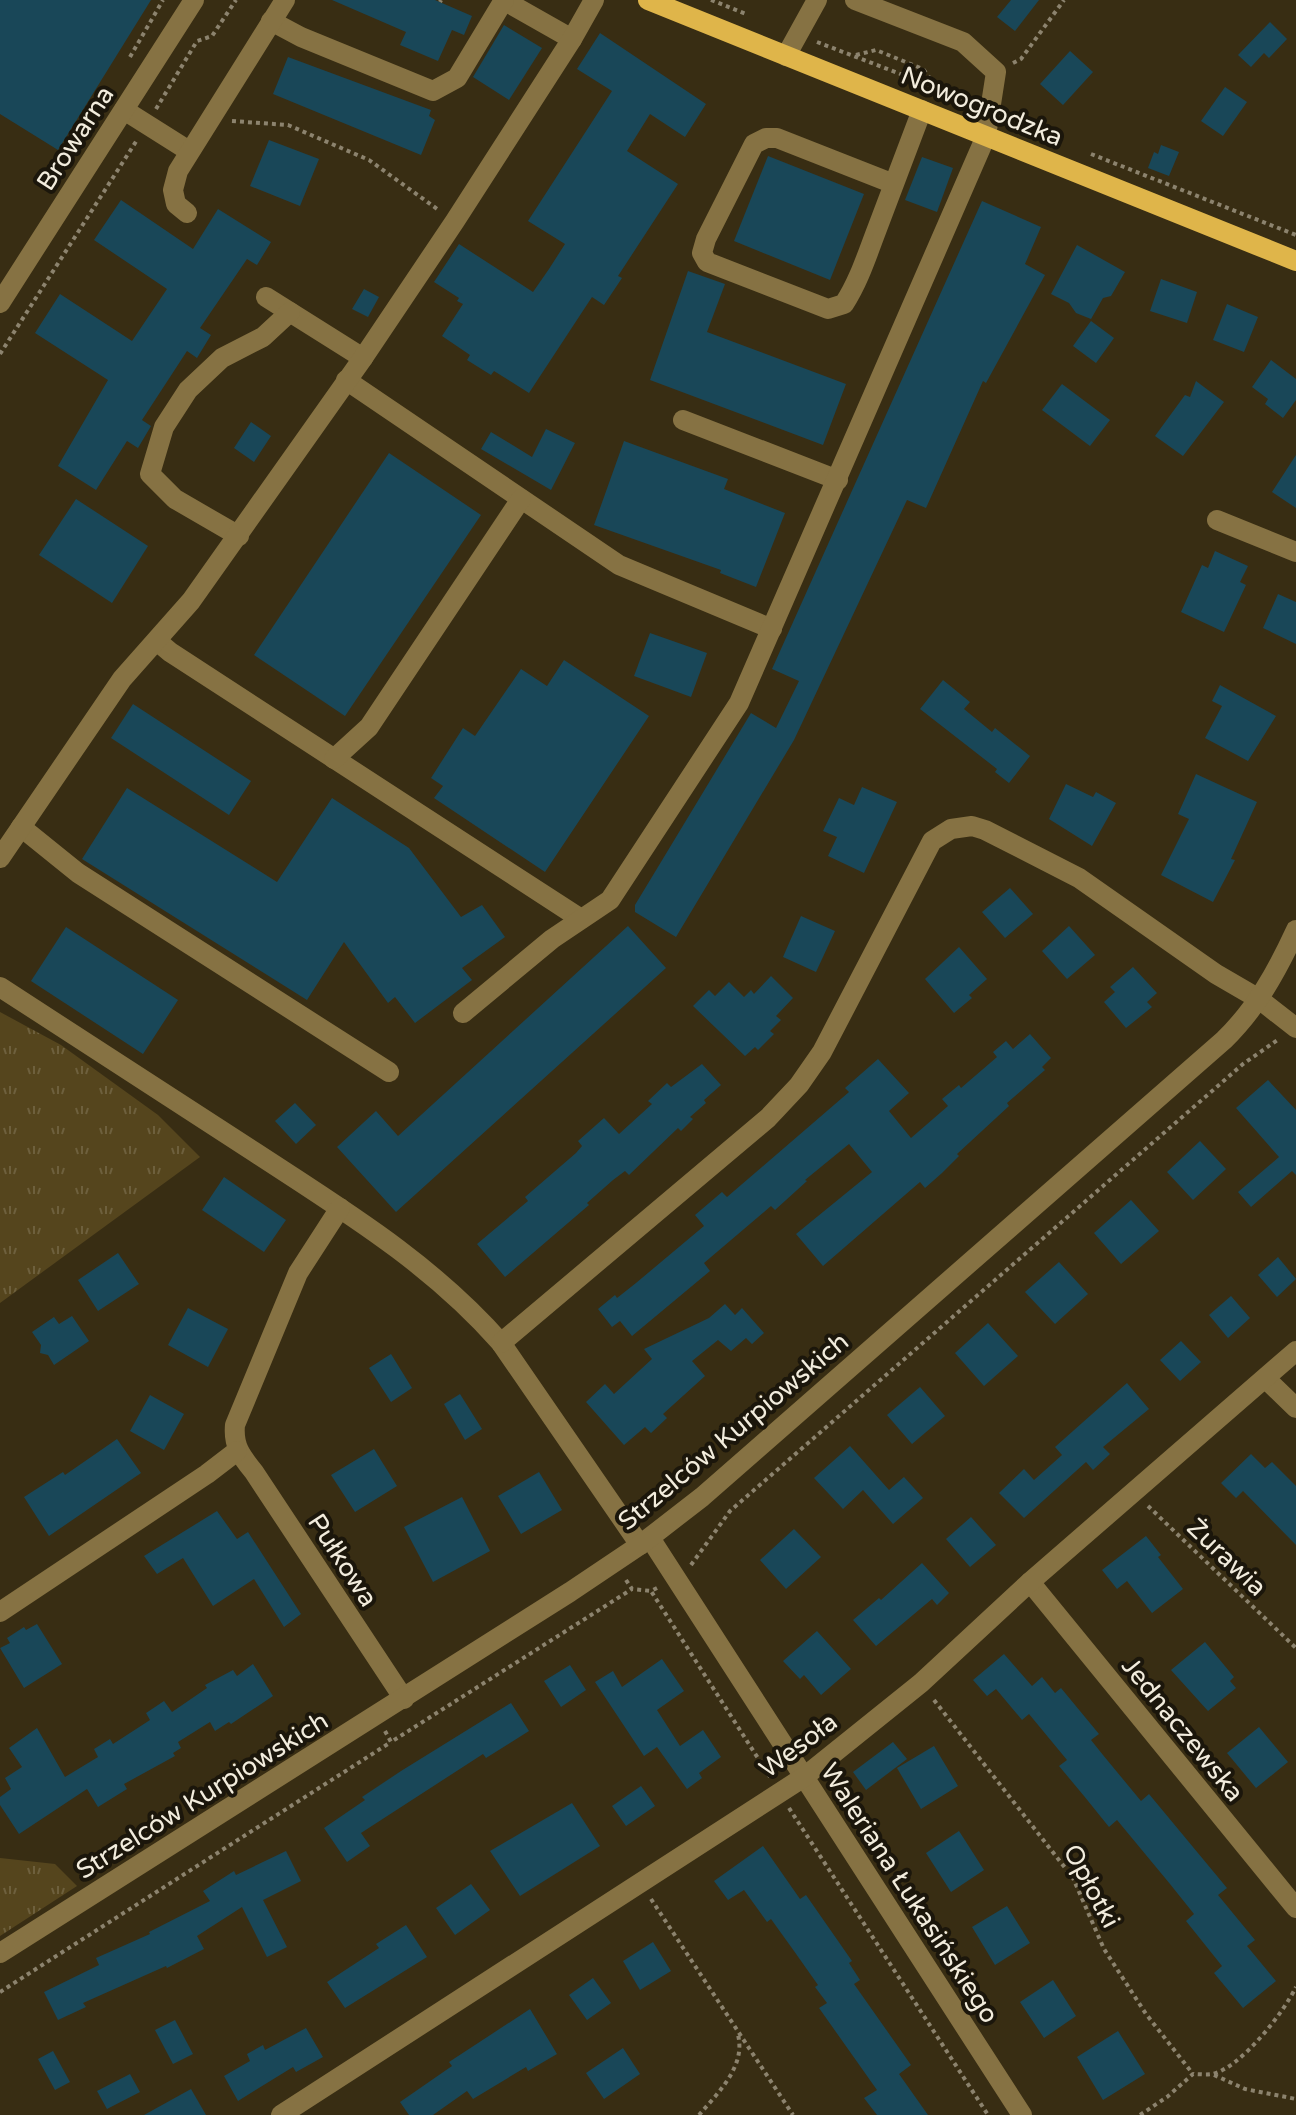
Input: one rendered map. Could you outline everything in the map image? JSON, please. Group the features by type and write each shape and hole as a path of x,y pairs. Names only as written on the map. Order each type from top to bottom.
{"main road":[{"name":"Nowogrodzka","path":"648,0 1296,261"}],"street":[{"name":"Browarna","path":"0,303 194,0"},
{"path":"187,213 176,204 173,190 178,171 285,0"},
{"path":"271,21 301,37 433,91 457,78 504,0 572,39"},
{"path":"0,858 122,679 157,641 239,536 363,358 455,221 594,0"},
{"path":"786,56 817,0"},
{"path":"463,1013 552,939 610,900 739,703 986,136 996,72 963,42 855,0"},
{"path":"124,110 189,151"},
{"path":"894,184 777,138 766,138 754,144 706,239 702,253 707,262 828,309 844,304 854,288 894,184 922,110"},
{"path":"266,297 363,358"},
{"path":"239,536 175,499 150,474 164,427 188,390 222,358 263,337 290,312"},
{"path":"346,380 619,565 772,629"},
{"path":"683,420 838,480"},
{"path":"334,759 369,727 521,499"},
{"path":"1217,520 1296,552"},
{"path":"157,641 581,919"},
{"path":"21,827 78,873 389,1072"},
{"path":"501,1343 768,1118 799,1085 841,1017 926,851 944,831 965,827 985,830 1079,878 1294,1026"},
{"name":"Strzelców Kurpiowskich","path":"0,1953 404,1699 645,1542 714,1486 1224,1040 1259,999 1296,930"},
{"name":"Waleriana Łukasińskiego","path":"0,987 411,1256 464,1303 501,1343 645,1542 675,1576 1022,2115"},
{"path":"0,1612 237,1451 235,1425 287,1298 310,1251 340,1208"},
{"name":"Wesoła","path":"281,2115 804,1777 921,1683 1030,1582 1296,1351"},
{"path":"1266,1379 1296,1408"},
{"name":"Pułkowa","path":"237,1451 404,1699"},
{"name":"Jednaczewska","path":"1030,1582 1296,1908"}],"path":[{"path":"0,354 197,41 212,36 236,0"},
{"path":"996,72 1021,59 1064,0"},
{"path":"876,50 923,69 937,88 854,55 876,50"},
{"path":"213,111 226,121 288,125 369,160 455,221"},
{"path":"1078,148 1296,235"},
{"path":"988,2115 651,1591 690,1567 730,1511 1243,1064 1294,1026"},
{"name":"Żurawia","path":"1133,1492 1296,1648"},
{"path":"0,1992 632,1589"},
{"name":"Opłotki","path":"921,1683 1073,1878 1104,1949 1146,2014 1193,2074"},
{"path":"375,1716 391,1742"},
{"path":"641,1884 793,2115"},
{"path":"1213,2074 1230,2066 1258,2040 1290,2000 1296,1987"},
{"path":"699,2115 724,2086 739,2059 741,2046 737,2030"},
{"path":"1140,2115 1193,2074 1213,2074 1245,2089 1296,2099"}],"green space":[{"path":"0,1012 61,1045 158,1115 200,1157 0,1303"},
{"path":"0,1858 55,1864 77,1886 0,1936"}],"building":[{"path":"0,0 151,0 58,150 0,114"},
{"path":"332,0 435,0 472,16 464,35 452,30 438,61 400,45 406,32"},
{"path":"1011,0 1039,0 1015,31 997,17"},
{"path":"1270,22 1287,39 1269,58 1264,53 1251,67 1238,55"},
{"path":"504,25 542,48 509,100 473,77"},
{"path":"600,33 706,104 685,137 650,114 627,151 678,184 618,276 622,278 604,305 592,297 529,393 494,371 491,375 467,360 470,355 442,336 463,304 434,282 459,244 533,292 549,269 565,244 528,221 612,91 577,69"},
{"path":"1070,51 1093,72 1063,105 1040,84"},
{"path":"288,57 431,110 429,116 435,120 421,155 273,94"},
{"path":"1225,87 1247,102 1223,136 1201,121"},
{"path":"269,140 319,159 300,206 250,186"},
{"path":"1161,145 1179,152 1169,176 1148,168 1154,152 1158,154"},
{"path":"768,156 864,194 830,280 734,241"},
{"path":"922,157 953,168 937,212 905,200"},
{"path":"121,200 193,249 218,209 271,242 257,265 247,259 200,328 211,335 197,358 187,351 142,420 151,426 138,448 127,441 96,490 58,466 108,380 35,333 60,294 132,341 167,289 94,240"},
{"path":"982,201 1041,227 1025,264 1045,275 986,383 983,381 926,508 907,500 794,740 676,937 635,912 635,905 751,713 776,728 799,681 772,669"},
{"path":"1077,245 1125,272 1111,296 1103,298 1091,319 1076,313 1069,303 1051,294"},
{"path":"688,271 725,284 707,332 846,384 823,445 650,380"},
{"path":"1161,279 1197,292 1187,323 1150,311"},
{"path":"364,289 379,297 368,317 352,309"},
{"path":"1227,304 1258,317 1244,352 1213,340"},
{"path":"1091,321 1114,338 1096,363 1073,346"},
{"path":"1271,360 1296,379 1296,400 1283,418 1265,404 1268,399 1252,387"},
{"path":"1196,381 1224,402 1183,456 1155,436 1185,395 1190,397"},
{"path":"1062,384 1110,420 1090,446 1042,410"},
{"path":"251,422 271,436 254,462 234,448"},
{"path":"546,429 575,443 551,490 481,449 491,432 532,457"},
{"path":"624,441 728,479 724,489 785,513 756,587 720,573 721,570 594,525"},
{"path":"389,453 481,515 345,716 254,655"},
{"path":"1296,455 1296,508 1272,492"},
{"path":"76,499 148,546 112,603 39,555"},
{"path":"1215,551 1248,566 1240,582 1246,585 1224,632 1181,612 1202,565 1208,568"},
{"path":"1278,594 1296,602 1296,644 1263,628"},
{"path":"650,633 707,653 691,697 634,676"},
{"path":"564,660 649,716 545,872 434,798 443,786 431,778 463,728 475,736 521,669 547,686"},
{"path":"943,680 970,702 964,709 992,732 995,728 1030,756 1009,783 995,772 997,769 920,709"},
{"path":"1220,685 1276,716 1248,761 1205,738 1222,706 1212,701"},
{"path":"133,704 251,781 229,815 111,738"},
{"path":"1196,774 1257,802 1231,859 1235,860 1213,902 1161,875 1189,819 1178,814"},
{"path":"1066,784 1093,797 1096,792 1116,803 1092,846 1049,819"},
{"path":"862,787 897,802 864,873 828,856 837,837 823,831 839,798 854,805"},
{"path":"127,788 277,882 332,798 409,848 461,917 482,905 505,937 462,968 472,980 415,1023 395,997 388,1003 344,942 307,1000 82,859"},
{"path":"1010,888 1033,914 1005,938 982,912"},
{"path":"801,916 835,931 816,972 783,957"},
{"path":"628,926 666,968 396,1212 337,1147 376,1111 398,1136"},
{"path":"1069,926 1095,955 1067,979 1042,951"},
{"path":"66,927 178,1000 143,1054 31,981"},
{"path":"959,947 987,979 969,995 972,998 954,1013 925,979"},
{"path":"1133,967 1157,993 1147,1002 1152,1007 1126,1028 1104,1002 1115,992 1110,987"},
{"path":"771,976 793,998 776,1016 781,1020 770,1031 774,1034 758,1050 755,1047 745,1056 693,1006 709,990 715,996 729,982 744,997 751,990 754,994"},
{"path":"1030,1034 1051,1058 1042,1067 1045,1070 1007,1103 1009,1106 957,1154 959,1156 942,1173 925,1188 920,1182 823,1266 796,1234 872,1172 849,1144 805,1180 775,1210 771,1206 704,1263 710,1271 632,1336 620,1321 612,1327 598,1309 615,1295 617,1298 704,1226 695,1215 722,1192 727,1197 849,1092 845,1088 878,1059 909,1093 889,1111 911,1138 948,1106 942,1099 959,1085 961,1088 997,1057 993,1052 1006,1041 1013,1049"},
{"path":"702,1064 721,1085 690,1117 693,1119 681,1131 678,1128 629,1175 625,1171 613,1180 587,1203 589,1205 505,1277 477,1244 528,1201 525,1197 576,1153 582,1146 578,1141 604,1118 619,1134 652,1104 648,1101 667,1083 671,1087"},
{"path":"1268,1080 1296,1110 1296,1175 1292,1171 1251,1207 1238,1192 1279,1157 1236,1108"},
{"path":"295,1103 316,1125 296,1144 275,1121"},
{"path":"1200,1141 1226,1169 1193,1200 1167,1172"},
{"path":"224,1177 286,1220 264,1252 202,1210"},
{"path":"1131,1200 1159,1231 1121,1264 1094,1233"},
{"path":"118,1253 139,1284 98,1311 78,1280"},
{"path":"1278,1257 1296,1279 1277,1297 1258,1275"},
{"path":"1059,1262 1088,1294 1055,1324 1025,1292"},
{"path":"1231,1296 1250,1318 1228,1338 1209,1315"},
{"path":"725,1304 735,1315 742,1308 764,1333 752,1344 746,1338 731,1351 718,1340 692,1361 705,1376 663,1414 667,1418 651,1433 645,1427 624,1445 586,1402 605,1384 614,1394 652,1359 644,1349 709,1318"},
{"path":"188,1308 228,1329 208,1367 168,1345"},
{"path":"72,1316 89,1341 54,1365 48,1355 40,1353 41,1345 32,1332 54,1317 59,1324"},
{"path":"988,1323 1018,1356 984,1386 955,1353"},
{"path":"1181,1341 1201,1362 1180,1381 1160,1360"},
{"path":"391,1354 412,1388 391,1402 369,1368"},
{"path":"1127,1383 1149,1409 1103,1447 1110,1454 1093,1470 1086,1462 1024,1518 999,1493 1024,1469 1034,1480 1062,1455 1055,1447"},
{"path":"920,1387 945,1416 912,1444 887,1415"},
{"path":"460,1394 482,1429 465,1440 444,1404"},
{"path":"150,1395 184,1414 164,1450 130,1431"},
{"path":"117,1439 141,1473 49,1536 24,1497 63,1472 65,1475"},
{"path":"850,1446 889,1490 904,1477 923,1498 893,1524 863,1490 843,1509 814,1478"},
{"path":"374,1449 397,1486 355,1512 331,1475"},
{"path":"1251,1454 1265,1468 1272,1462 1296,1486 1296,1545 1243,1491 1236,1498 1221,1483"},
{"path":"539,1472 562,1510 521,1534 498,1496"},
{"path":"462,1497 490,1551 433,1582 404,1527"},
{"path":"217,1511 237,1539 248,1532 301,1614 284,1627 254,1579 213,1606 183,1558 157,1574 144,1556"},
{"path":"971,1517 996,1545 970,1567 946,1539"},
{"path":"794,1529 821,1557 786,1589 760,1560"},
{"path":"1146,1536 1183,1589 1152,1613 1127,1581 1117,1589 1102,1570"},
{"path":"922,1563 949,1593 937,1605 932,1599 876,1646 853,1620 879,1598 881,1600"},
{"path":"37,1624 62,1664 24,1688 0,1648 10,1643 7,1638 24,1627 26,1630"},
{"path":"817,1631 851,1669 821,1695 804,1675 800,1679 783,1661"},
{"path":"1205,1642 1234,1677 1230,1681 1236,1688 1208,1711 1171,1670"},
{"path":"1004,1654 1032,1686 1042,1677 1055,1693 1061,1688 1099,1734 1091,1740 1141,1801 1149,1794 1227,1888 1218,1895 1255,1940 1247,1946 1276,1981 1243,2008 1214,1973 1222,1966 1186,1921 1194,1914 1170,1884 1117,1820 1109,1827 1059,1766 1067,1760 1029,1714 1022,1720 996,1689 987,1696 973,1680"},
{"path":"662,1659 684,1691 657,1710 680,1746 703,1730 721,1757 699,1773 702,1778 687,1789 657,1747 644,1756 595,1682 613,1671 622,1687"},
{"path":"253,1664 273,1696 231,1724 229,1722 215,1731 210,1722 178,1742 181,1748 173,1753 175,1756 124,1784 127,1789 98,1807 87,1789 19,1834 0,1805 0,1797 11,1789 5,1778 22,1767 9,1748 37,1728 65,1777 98,1757 94,1749 110,1739 113,1744 150,1720 146,1713 164,1701 172,1712 207,1688 205,1685 233,1670 237,1676"},
{"path":"570,1665 586,1690 561,1707 544,1681"},
{"path":"511,1703 529,1731 486,1758 483,1754 361,1833 370,1846 347,1862 324,1828 365,1800 362,1797"},
{"path":"1259,1727 1288,1762 1256,1788 1227,1753"},
{"path":"893,1742 907,1759 866,1790 853,1772"},
{"path":"934,1746 958,1786 921,1809 897,1768"},
{"path":"641,1786 655,1806 626,1826 612,1806"},
{"path":"572,1803 600,1846 520,1896 490,1851"},
{"path":"959,1831 984,1870 951,1892 926,1853"},
{"path":"763,1846 800,1899 806,1895 852,1961 849,1963 860,1980 854,1984 911,2065 899,2074 928,2115 877,2115 864,2098 877,2090 819,2008 827,2003 815,1987 818,1985 771,1919 767,1922 744,1890 728,1900 714,1881"},
{"path":"286,1851 301,1881 263,1900 287,1947 267,1957 242,1907 197,1936 204,1949 83,2003 86,2007 58,2020 44,1992 99,1965 96,1958 150,1934 210,1901 203,1891 234,1871 236,1875"},
{"path":"471,1884 490,1910 455,1935 436,1908"},
{"path":"1007,1906 1030,1943 995,1965 972,1927"},
{"path":"406,1925 427,1957 345,2008 327,1982 379,1948 376,1944"},
{"path":"653,1942 671,1971 640,1990 623,1961"},
{"path":"593,1978 611,2003 587,2020 569,1995"},
{"path":"1053,1980 1076,2016 1044,2038 1020,2002"},
{"path":"530,2009 557,2054 528,2071 526,2067 473,2099 467,2091 433,2115 409,2115 400,2102 452,2066 449,2062"},
{"path":"175,2020 193,2054 173,2064 155,2030"},
{"path":"306,2028 323,2057 296,2072 293,2067 238,2101 224,2076 250,2061 247,2054 263,2045 265,2050"},
{"path":"1118,2031 1145,2074 1103,2100 1077,2057"},
{"path":"623,2048 640,2074 604,2099 586,2073"},
{"path":"53,2051 70,2082 55,2090 38,2059"},
{"path":"130,2074 140,2092 107,2109 97,2091"},
{"path":"191,2089 206,2115 144,2115"}]}
